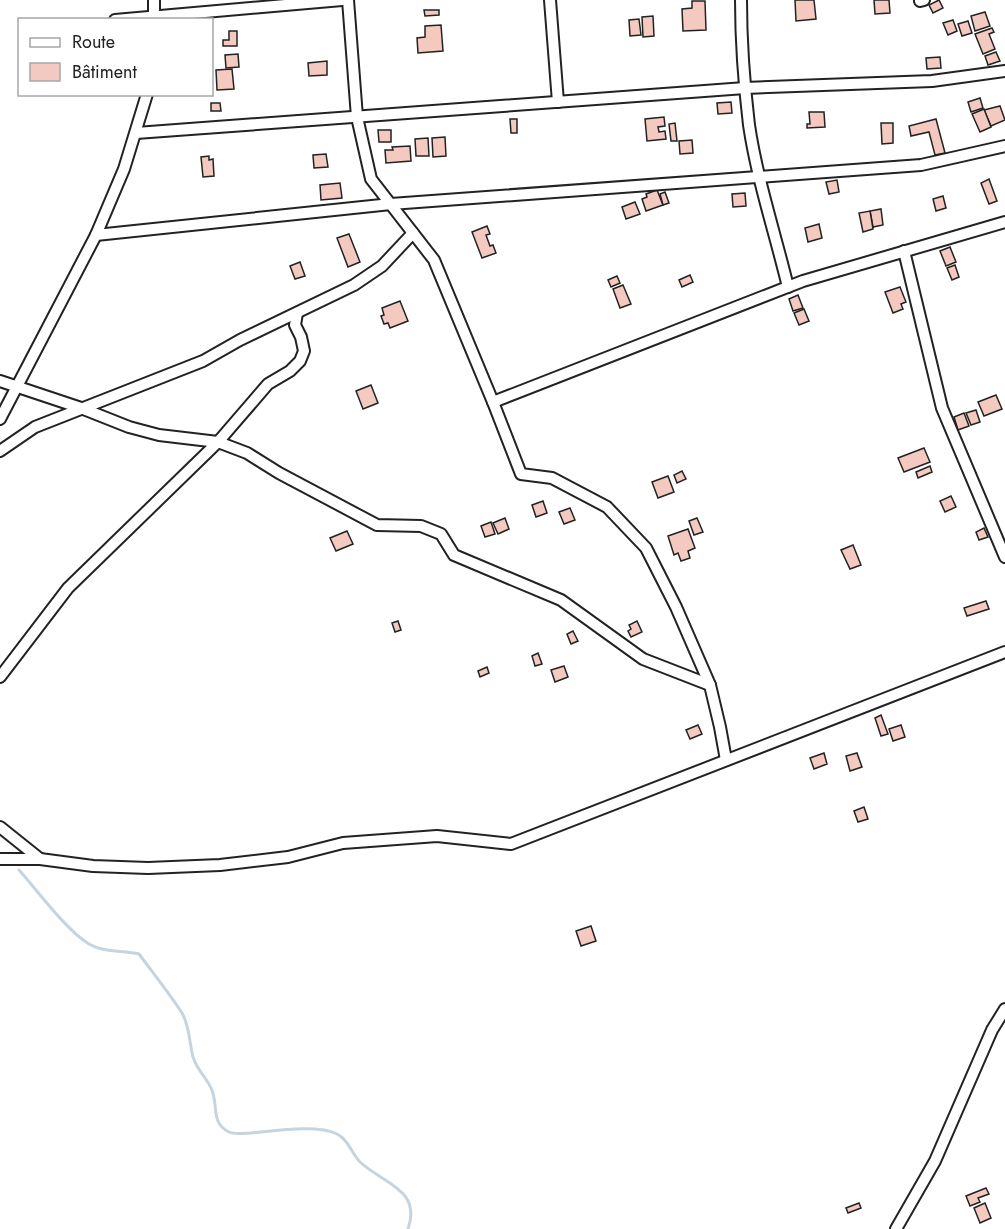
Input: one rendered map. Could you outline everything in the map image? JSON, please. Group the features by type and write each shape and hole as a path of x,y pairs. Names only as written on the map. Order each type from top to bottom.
{"street":[{"path":"154,0 154,18 342,0"},
{"path":"348,0 357,117 371,179 434,260 494,402 521,474 552,478 607,507 646,549 676,607 710,685 726,760"},
{"path":"550,0 558,102"},
{"path":"741,0 741,49 750,126 788,286"},
{"path":"136,133 745,88 932,81 1005,71"},
{"path":"0,418 96,235 124,169 146,96"},
{"path":"96,235 391,204 921,165 1005,146"},
{"path":"494,402 788,286 1005,222"},
{"path":"0,452 34,427 203,361 240,340 354,285 382,266 413,233"},
{"path":"904,251 942,408 1005,557"},
{"path":"0,677 68,588 218,442 268,384 290,372 300,361 304,351 295,325 297,313"},
{"path":"0,381 81,408 129,428 159,435 218,442 247,453 279,473 377,525 421,526 441,534 454,555 561,600 643,659 710,685"},
{"path":"0,859 40,859 93,866 179,867 288,857 343,843 437,836 511,844 1005,652"},
{"path":"0,828 40,859"},
{"path":"896,1229 935,1161 992,1030 1005,1010"}],"building":[{"path":"795,0 814,0 816,19 796,21"},
{"path":"874,0 889,0 890,13 875,14"},
{"path":"939,0 943,8 933,13 929,5"},
{"path":"692,1 705,1 706,30 683,31 682,9 692,8"},
{"path":"424,10 439,10 439,15 425,16"},
{"path":"985,12 990,26 975,31 971,16"},
{"path":"653,16 654,36 643,37 642,17"},
{"path":"639,19 641,35 630,36 629,20"},
{"path":"953,20 957,31 948,35 943,23"},
{"path":"968,21 972,33 962,36 958,24"},
{"path":"441,25 443,51 418,53 417,38 425,37 425,26"},
{"path":"992,28 994,32 989,34 995,49 983,54 975,34"},
{"path":"229,31 237,31 237,46 223,46 223,40 229,40"},
{"path":"996,52 1000,61 988,65 985,56"},
{"path":"238,54 239,67 226,68 225,55"},
{"path":"940,57 941,68 927,69 926,58"},
{"path":"327,61 327,75 309,76 308,63"},
{"path":"232,69 234,89 217,90 216,70"},
{"path":"980,98 983,108 971,112 968,102"},
{"path":"731,102 732,113 718,114 717,103"},
{"path":"211,103 220,103 221,111 211,111"},
{"path":"1000,106 1005,120 991,126 984,110"},
{"path":"984,109 991,127 980,132 972,114"},
{"path":"809,112 824,112 825,127 807,128 807,124 810,124"},
{"path":"664,117 665,126 658,127 659,132 665,131 666,139 647,141 645,119"},
{"path":"510,119 517,119 517,133 511,133"},
{"path":"936,119 945,153 935,155 929,132 911,136 909,126"},
{"path":"675,123 677,141 671,141 669,124"},
{"path":"881,123 893,123 893,143 882,144"},
{"path":"378,130 391,130 391,142 379,142"},
{"path":"445,137 446,156 433,157 432,138"},
{"path":"428,138 429,156 416,156 415,139"},
{"path":"692,140 693,153 680,154 679,141"},
{"path":"410,146 411,161 386,163 385,150 393,150 392,147"},
{"path":"326,154 328,167 314,168 313,155"},
{"path":"209,156 209,160 213,159 214,176 203,177 201,157"},
{"path":"989,179 997,201 989,204 981,183"},
{"path":"837,180 839,192 829,194 826,182"},
{"path":"340,183 342,198 321,200 320,185"},
{"path":"657,190 663,205 646,211 642,199 647,197 646,194"},
{"path":"665,192 669,203 663,205 660,194"},
{"path":"745,193 746,206 733,207 732,194"},
{"path":"943,196 946,208 936,211 933,199"},
{"path":"635,202 640,214 626,219 622,207"},
{"path":"881,209 883,225 873,227 870,211"},
{"path":"870,211 873,229 863,232 859,213"},
{"path":"819,224 822,238 808,242 805,228"},
{"path":"487,226 490,234 486,235 490,246 493,245 496,253 482,258 472,232"},
{"path":"349,234 360,262 348,267 337,238"},
{"path":"950,247 956,262 946,266 940,251"},
{"path":"300,262 305,276 295,279 290,266"},
{"path":"955,265 959,277 952,280 947,268"},
{"path":"690,275 693,282 682,287 679,280"},
{"path":"617,276 620,283 611,287 608,280"},
{"path":"623,285 631,304 620,308 613,289"},
{"path":"900,287 906,302 901,304 903,309 893,313 885,292"},
{"path":"798,295 803,308 793,311 789,299"},
{"path":"400,301 408,321 390,328 388,323 384,324 381,316 384,315 382,308"},
{"path":"804,309 809,321 799,325 794,313"},
{"path":"371,385 378,403 363,409 356,391"},
{"path":"996,395 1002,409 984,416 978,402"},
{"path":"976,410 980,422 971,425 966,413"},
{"path":"964,413 969,426 958,430 954,417"},
{"path":"924,448 930,462 904,472 898,458"},
{"path":"930,466 932,472 918,478 916,472"},
{"path":"682,471 686,479 677,483 674,475"},
{"path":"668,476 674,492 658,498 652,482"},
{"path":"951,496 956,507 945,512 940,501"},
{"path":"543,501 547,513 536,517 532,505"},
{"path":"570,508 575,520 564,524 559,512"},
{"path":"505,518 509,529 498,534 493,523"},
{"path":"697,518 703,532 694,535 689,521"},
{"path":"491,522 495,534 485,537 481,526"},
{"path":"984,528 988,537 979,540 976,532"},
{"path":"688,529 695,548 688,551 690,558 681,561 678,553 674,555 668,536"},
{"path":"347,531 353,544 336,551 330,538"},
{"path":"853,545 861,565 850,569 841,550"},
{"path":"986,601 989,609 967,616 964,608"},
{"path":"398,621 401,630 395,632 392,623"},
{"path":"637,621 642,632 631,637 628,631 631,629 629,625"},
{"path":"573,631 578,641 571,644 567,634"},
{"path":"538,653 542,664 535,666 532,656"},
{"path":"564,666 568,677 555,682 551,670"},
{"path":"487,667 489,673 480,677 478,671"},
{"path":"881,715 888,734 881,736 875,718"},
{"path":"698,725 702,734 690,739 686,730"},
{"path":"901,725 905,737 893,741 889,729"},
{"path":"824,753 827,764 814,769 810,758"},
{"path":"857,753 862,767 850,771 846,756"},
{"path":"864,807 868,819 858,822 854,811"},
{"path":"591,926 596,941 581,946 576,931"},
{"path":"986,1188 989,1194 978,1198 980,1202 970,1206 966,1196"},
{"path":"859,1203 861,1208 848,1213 846,1208"},
{"path":"985,1203 991,1218 980,1223 974,1208"}],"waterway":[{"path":"19,870 80,938 95,947 139,954 185,1018 193,1057 211,1088 217,1118 223,1128 237,1134 318,1129 341,1136 360,1162 398,1188 405,1196 410,1205 411,1215 408,1229"}]}
